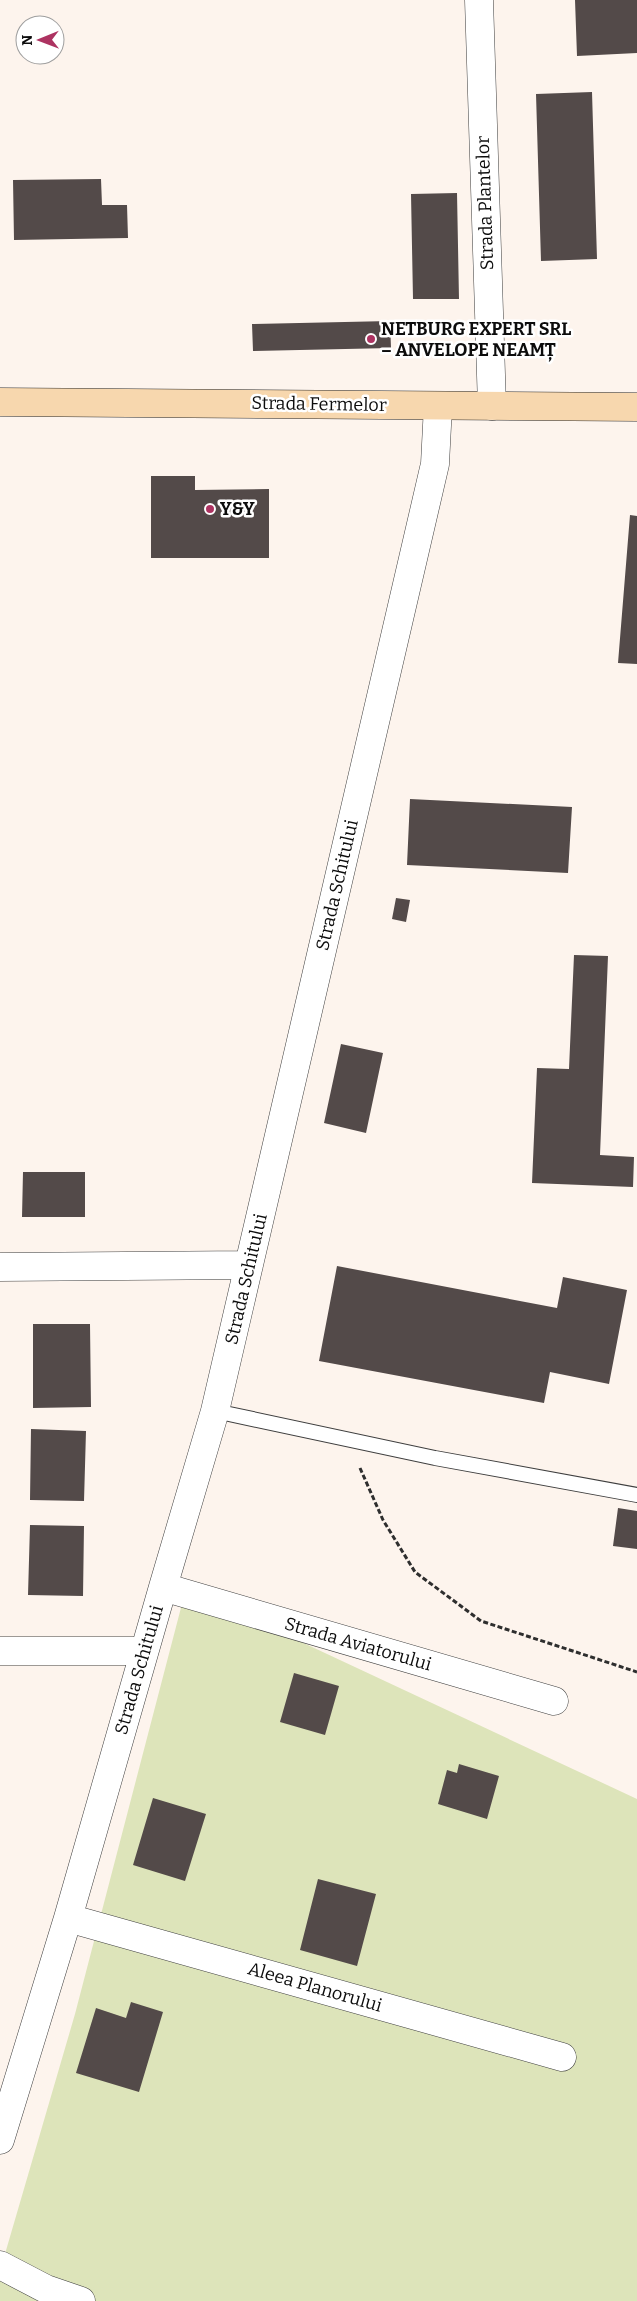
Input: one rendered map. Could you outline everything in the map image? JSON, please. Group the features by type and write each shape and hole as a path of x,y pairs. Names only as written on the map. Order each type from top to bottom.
{"street":[{"name":"Strada Plantelor","path":"478,0 492,406"},
{"name":"Strada Fermelor","path":"0,402 637,406"},
{"name":"Strada Schitului","path":"0,2140 68,1918 162,1587 215,1411 435,464 438,406"},
{"path":"0,1267 249,1265"},
{"name":"Strada Aviatorului","path":"162,1587 554,1701"},
{"path":"0,1651 144,1651"},
{"name":"Aleea Planorului","path":"68,1918 562,2057"},
{"path":"0,2265 46,2289 81,2301"}],"lane":[{"path":"215,1411 435,1458 637,1495"}],"path":[{"path":"347,1439 383,1520 416,1572 480,1621 637,1672"}],"green space":[{"path":"183,1600 295,1639 637,1799 637,2301 0,2301 0,2271 75,2014"}],"building":[{"path":"575,0 637,0 637,53 577,56"},
{"path":"592,92 597,259 541,261 536,94"},
{"path":"101,179 102,205 127,205 128,238 14,240 13,180"},
{"path":"457,193 459,299 413,299 411,194"},
{"path":"390,321 391,348 253,351 252,324"},
{"path":"151,476 195,476 195,490 269,489 269,558 151,558"},
{"path":"630,515 637,516 637,664 618,663"},
{"path":"410,799 572,807 568,873 407,865"},
{"path":"396,898 410,900 406,922 392,919"},
{"path":"574,955 608,956 600,1155 634,1157 633,1187 532,1183 537,1068 569,1069"},
{"path":"341,1044 383,1053 366,1133 324,1123"},
{"path":"23,1172 85,1172 85,1217 22,1217"},
{"path":"337,1266 557,1308 563,1277 627,1290 609,1384 550,1372 544,1403 319,1361"},
{"path":"33,1324 90,1324 91,1407 33,1408"},
{"path":"31,1429 86,1431 84,1501 30,1500"},
{"path":"618,1508 637,1511 637,1549 613,1546"},
{"path":"30,1525 84,1526 83,1596 28,1595"},
{"path":"294,1673 339,1686 325,1735 280,1722"},
{"path":"459,1764 499,1776 487,1819 438,1804 447,1770 457,1773"},
{"path":"153,1798 206,1814 185,1881 133,1865"},
{"path":"318,1879 376,1894 357,1966 300,1950"},
{"path":"131,2002 163,2012 139,2092 76,2073 96,2008 126,2018"}],"place":[{"name":"NETBURG EXPERT SRL – ANVELOPE NEAMȚ","path":"371,339"},
{"name":"Y&Y","path":"210,509"}]}
